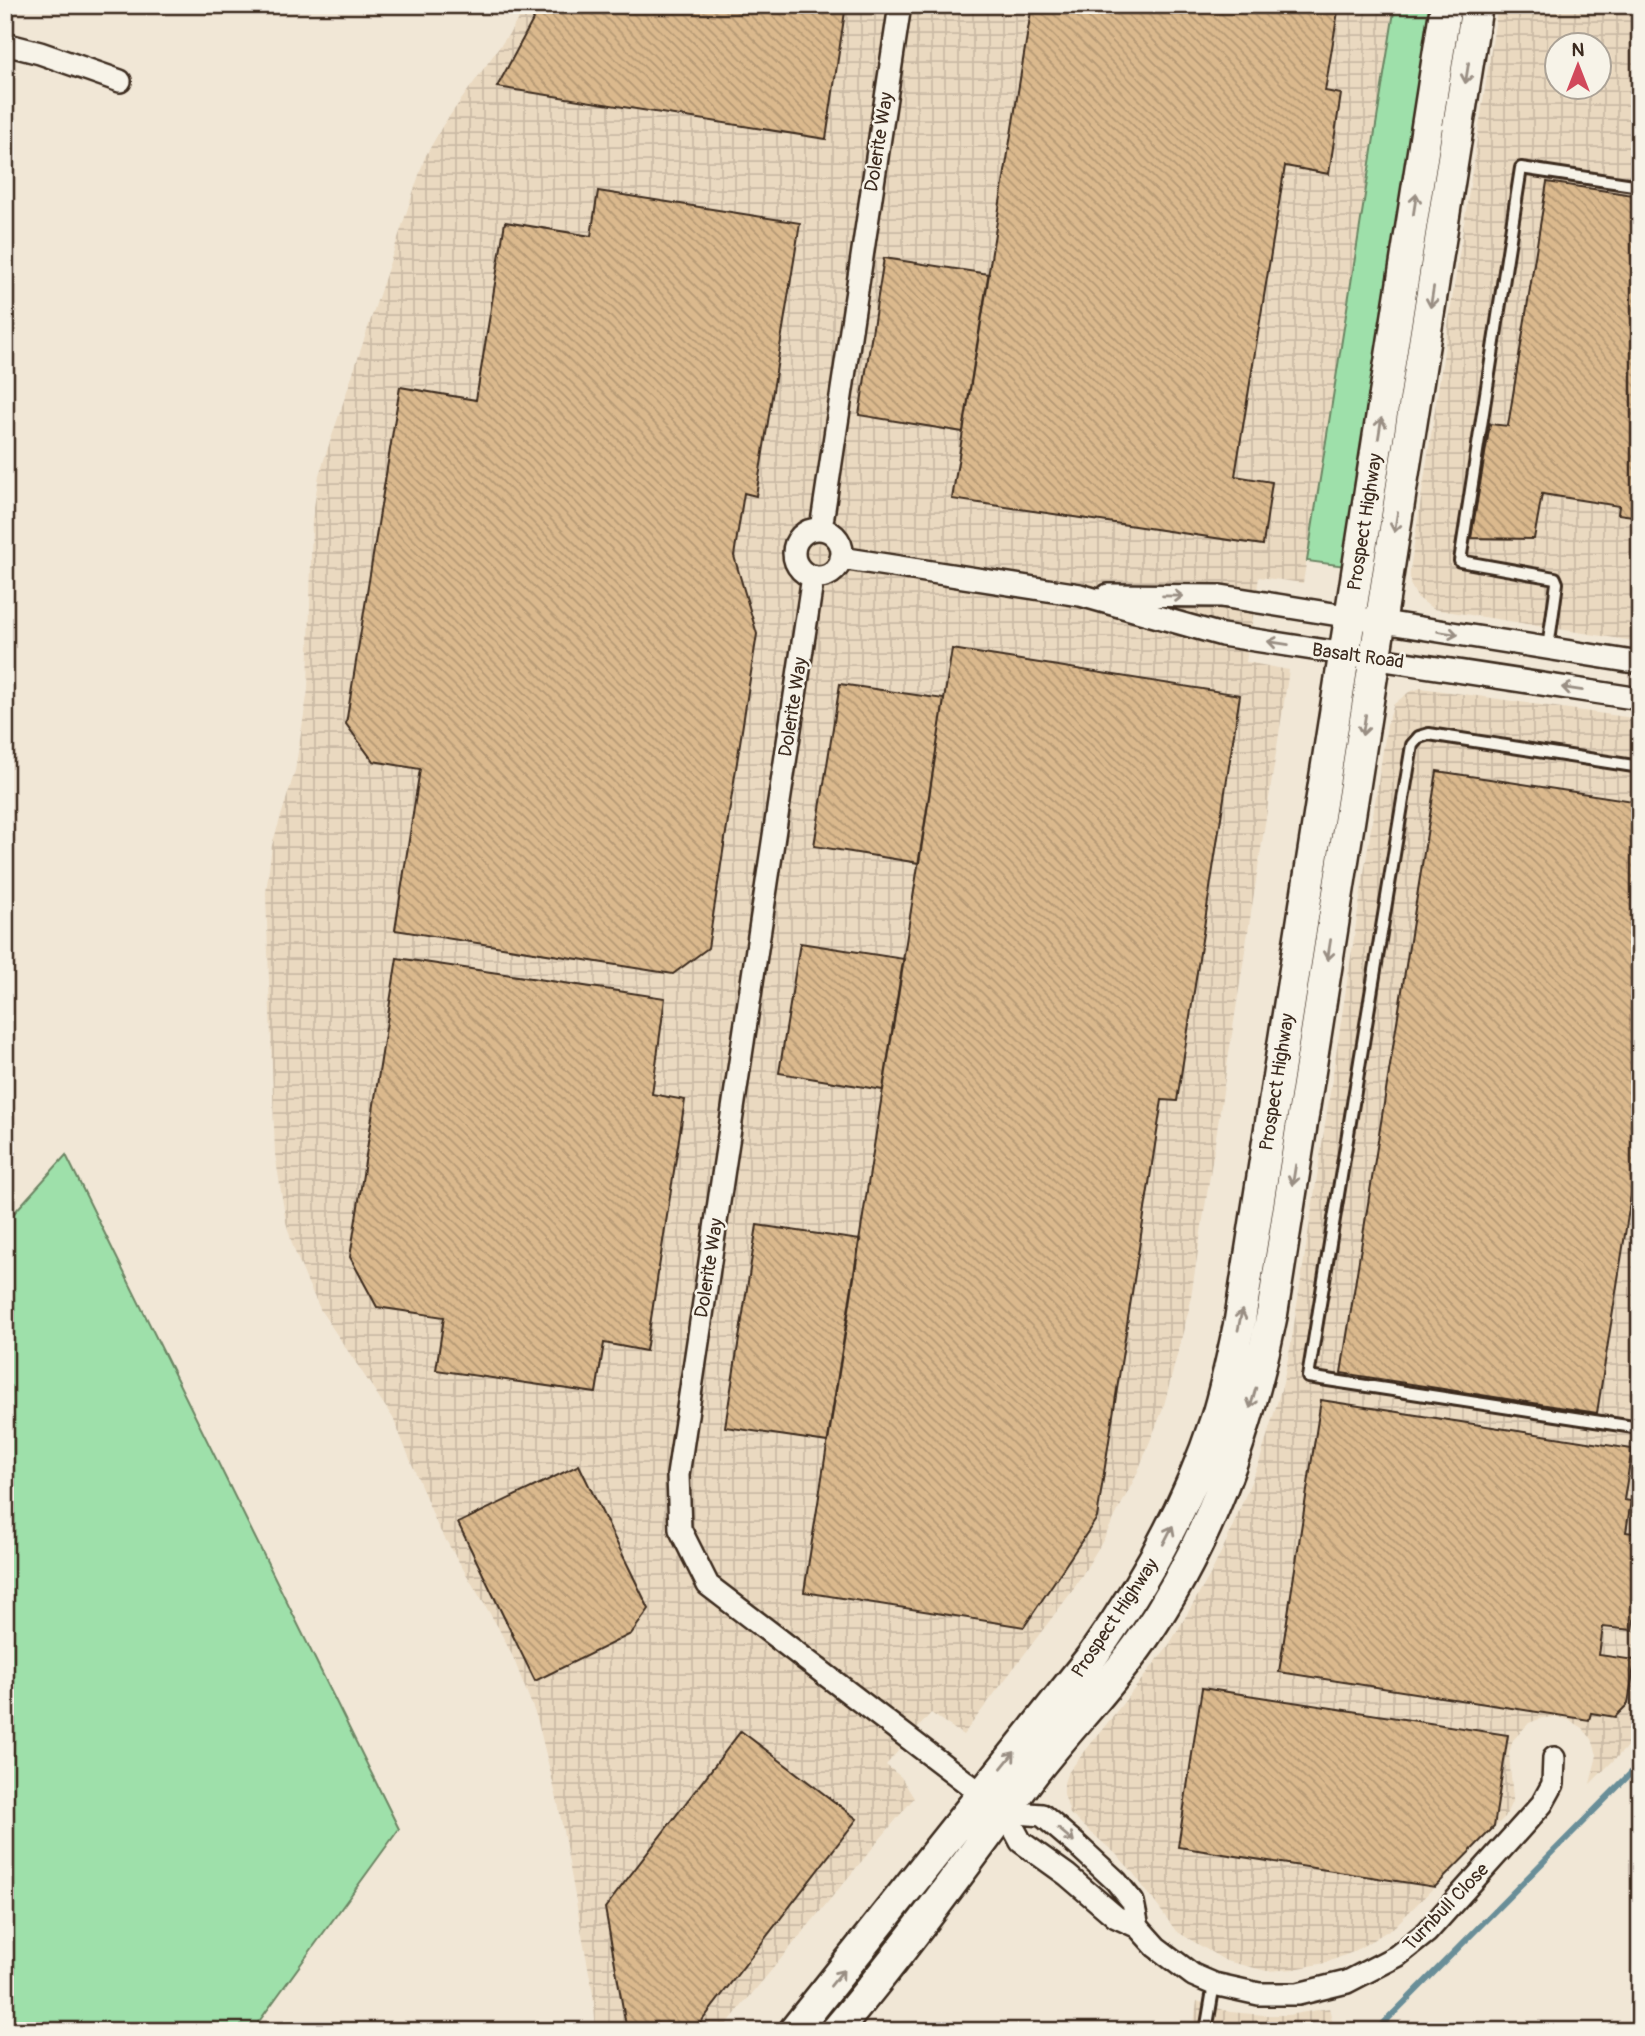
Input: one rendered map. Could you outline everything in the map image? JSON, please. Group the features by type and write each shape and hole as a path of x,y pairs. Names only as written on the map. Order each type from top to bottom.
{"main road":[{"name":"Prospect Highway","path":"794,2031 1093,1655 1133,1598 1176,1518 1216,1418 1240,1320 1446,5"},
{"name":"Prospect Highway","path":"836,2031 943,1896 1039,1766 1129,1657 1157,1616 1198,1544 1244,1431 1258,1382 1272,1314 1477,5"}],"street":[{"name":"Dolerite Way","path":"821,529 900,5"},
{"path":"5,44 120,80"},
{"path":"821,529 835,536 842,550 841,558 839,565 828,575 813,576 800,567 794,553 796,545 806,532 821,529"},
{"name":"Basalt Road","path":"841,558 1080,595 1222,635 1640,699"},
{"name":"Dolerite Way","path":"813,576 678,1475 680,1529 708,1585 1005,1812"},
{"name":"Basalt Road","path":"1080,595 1221,596 1640,663"},
{"name":"Turnbull Close","path":"1005,1812 1021,1842 1067,1875 1116,1917 1138,1927 1156,1947 1194,1975 1214,1984 1259,1994 1298,1994 1347,1982 1397,1956 1427,1932 1542,1804 1553,1784 1554,1758"},
{"name":"Turnbull Close","path":"1005,1812 1042,1815 1076,1844 1116,1881 1133,1902 1138,1927"}],"lane":[{"path":"1548,648 1557,583 1555,578 1460,561 1521,168 1640,186"},
{"path":"1640,767 1429,734 1419,737 1412,745 1308,1377 1640,1428"},
{"path":"1206,2031 1214,1984"}],"shaded area":[{"path":"526,5 1394,5 1303,583 1259,577 1246,662 1289,670 1189,1309 1163,1409 1136,1476 1102,1542 1073,1590 963,1735 931,1713 886,1765 901,1777 914,1798 721,2031 596,2031 593,1994 558,1803 537,1718 498,1627 438,1527 393,1418 321,1311 307,1281 286,1222 275,1154 266,893 272,845 295,771 308,690 312,520 319,475 425,157 443,125 511,31"},
{"path":"1498,5 1640,5 1640,642 1433,609 1417,597 1410,584 1410,570"},
{"path":"1421,688 1640,719 1640,1734 1590,1784 1597,1755 1592,1739 1582,1728 1557,1717 1542,1718 1529,1723 1513,1740 1509,1753 1513,1799 1505,1817 1394,1927 1353,1952 1325,1963 1267,1971 1226,1961 1176,1931 1131,1870 1070,1814 1064,1783 1067,1774 1169,1645 1210,1575 1260,1460 1283,1383 1291,1344 1387,725 1394,704 1409,692"},
{"path":"1197,2001 1230,2012 1264,2015 1288,2015 1329,2008 1335,2031 1193,2031"}],"green space":[{"path":"1395,5 1433,5 1345,566 1307,561"},
{"path":"66,1155 399,1829 252,2031 5,2031 5,1223"}],"building":[{"path":"541,5 846,5 826,139 497,87"},
{"path":"1032,5 1339,5 1325,91 1341,94 1329,174 1285,166 1235,476 1272,482 1263,545 952,499"},
{"path":"1547,182 1640,196 1640,517 1618,514 1619,506 1542,494 1534,539 1471,538 1490,424 1508,426"},
{"path":"598,191 800,223 756,496 744,493 734,556 757,634 708,948 673,974 395,930 420,769 373,761 346,724 400,387 476,400 505,222 591,236"},
{"path":"884,258 989,274 963,432 859,415"},
{"path":"952,649 1240,695 1177,1101 1162,1100 1097,1518 1024,1627 804,1592"},
{"path":"840,684 944,699 919,863 814,846"},
{"path":"1437,771 1640,802 1640,1139 1597,1413 1341,1373"},
{"path":"800,943 904,959 883,1090 779,1073"},
{"path":"397,958 665,998 652,1094 685,1100 646,1351 604,1343 596,1393 436,1370 444,1317 377,1307 350,1257"},
{"path":"757,1225 860,1240 828,1442 725,1427"},
{"path":"1321,1400 1632,1449 1624,1500 1631,1501 1626,1532 1640,1534 1640,1580 1632,1630 1603,1627 1599,1655 1635,1660 1628,1704 1615,1717 1591,1713 1589,1720 1279,1672"},
{"path":"579,1465 649,1609 631,1634 535,1681 458,1523"},
{"path":"1202,1688 1508,1735 1494,1827 1435,1887 1178,1847"},
{"path":"741,1731 857,1819 694,2031 627,2031 605,1908"}],"waterway":[{"path":"1376,2031 1640,1764"}]}
